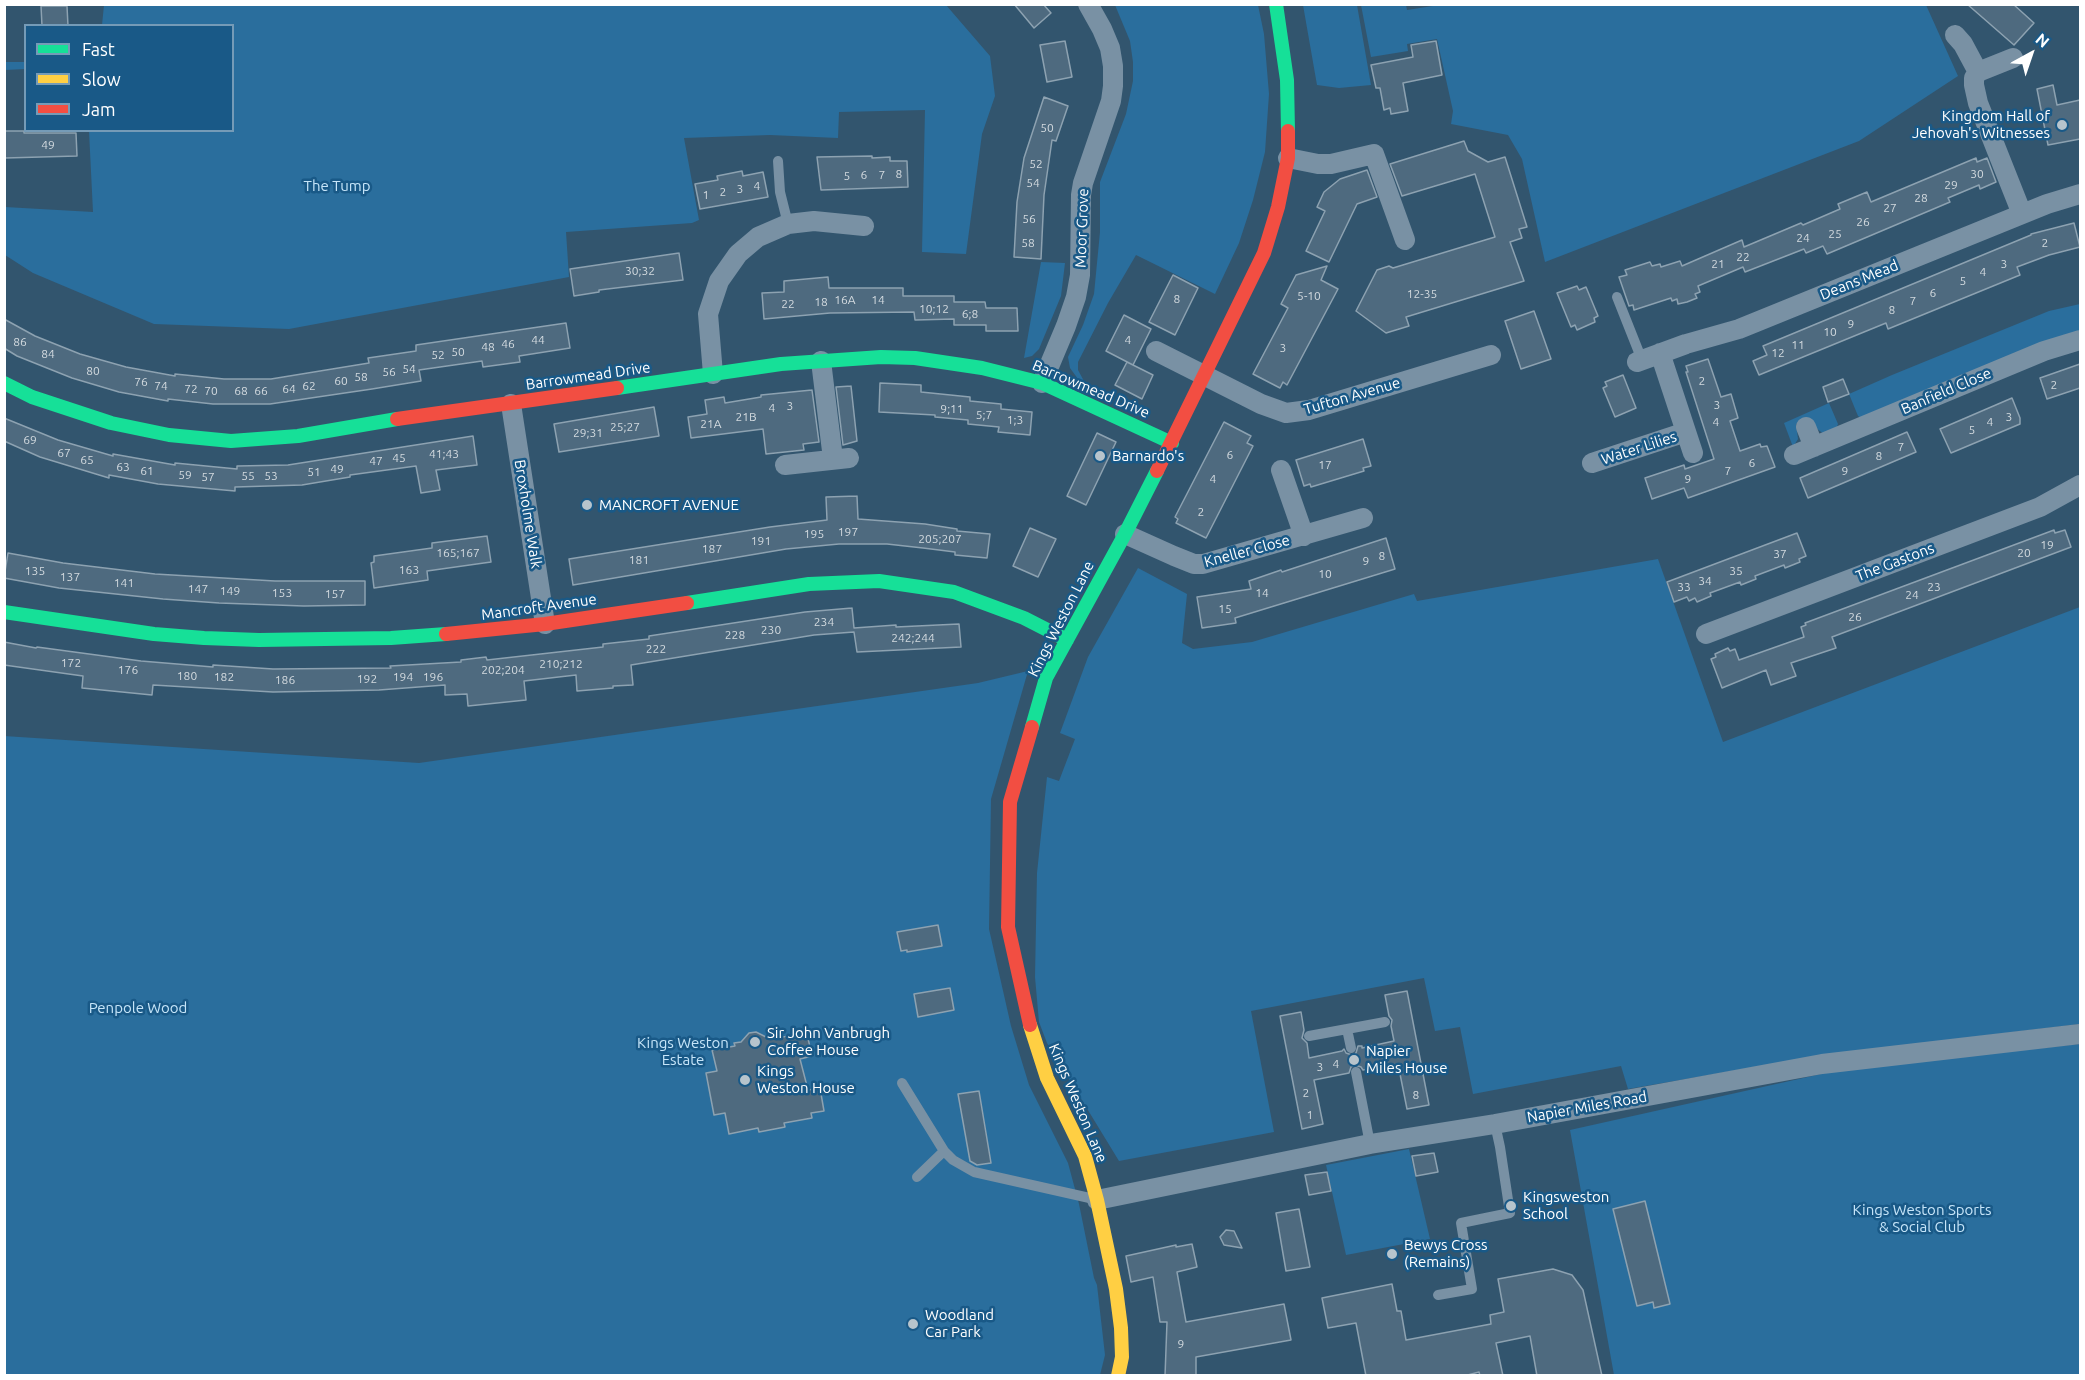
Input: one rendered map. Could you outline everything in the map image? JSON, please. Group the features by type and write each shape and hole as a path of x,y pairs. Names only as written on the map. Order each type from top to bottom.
{"street":[{"name":"Moor Grove","path":"1042,382 1076,297 1080,275 1083,183 1111,101 1113,86 1110,48 1088,4"},
{"name":"Kings Weston Lane","path":"1118,1376 1122,1357 1121,1328 1116,1289 1097,1200 1085,1156 1047,1078 1029,1022 1008,927 1010,802 1046,678 1172,443 1264,253 1278,207 1287,158 1287,80 1276,4"},
{"path":"1955,35 1963,44 1978,72"},
{"path":"2013,58 1978,72 1974,78 1974,85 1978,103 2022,214"},
{"path":"1287,158 1331,164 1374,154 1405,240"},
{"name":"Deans Mead","path":"1639,361 1739,329 2047,204 2080,194"},
{"path":"713,374 708,314 719,281 738,254 767,232 788,224 814,221 864,226"},
{"name":"Banfield Close","path":"1794,455 2035,354 2080,340"},
{"name":"Tufton Avenue","path":"1156,351 1261,404 1275,410 1294,413 1472,369 1491,355"},
{"path":"1660,353 1692,453"},
{"name":"Barrowmead Drive","path":"4,383 67,411 111,423 169,435 231,441 298,436 713,374 821,361 880,357 915,358 982,368 1042,382 1172,443"},
{"path":"785,465 841,458 821,361"},
{"name":"Broxholme Walk","path":"511,404 545,624"},
{"path":"1806,427 1814,447"},
{"name":"Water Lilies","path":"1592,463 1686,432"},
{"name":"Kneller Close","path":"1281,470 1304,536"},
{"name":"The Gastons","path":"1706,633 2040,507 2080,485"},
{"name":"Kneller Close","path":"1125,534 1194,564 1203,564 1363,518"},
{"name":"Mancroft Avenue","path":"4,612 154,634 259,640 391,638 467,633 545,624 809,584 879,581 954,592 1024,618 1067,640"},
{"name":"Napier Miles Road","path":"1097,1200 1370,1144 1495,1124 1822,1064 2080,1034"}],"lane":[{"path":"778,161 780,192 788,224"},
{"path":"1617,297 1639,361"},
{"path":"1310,1036 1385,1022"},
{"path":"1347,1029 1351,1048"},
{"path":"1356,1072 1370,1144"},
{"path":"902,1083 944,1151 953,1160 974,1172 1097,1200"},
{"path":"1438,1295 1472,1289 1461,1223 1510,1213 1495,1124"},
{"path":"917,1177 944,1151"}],"green space":[{"name":"The Tump","path":"104,5 946,5 990,56 995,96 982,134 966,254 922,252 925,110 839,112 838,138 770,135 684,138 699,220 692,223 566,232 569,277 289,329 154,324 33,273 5,255 5,207 93,212 89,132 234,132 234,24 102,24"},
{"path":"1115,5 1258,5 1264,34 1269,94 1265,152 1239,243 1215,294 1136,255 1078,362 1078,370 1085,383 1078,379 1070,368 1068,357 1094,294 1100,232 1100,182 1126,114 1133,81 1130,41"},
{"path":"1303,5 1357,5 1371,85 1339,88 1317,85"},
{"path":"1361,5 1406,5 1407,10 1439,5 1926,5 1958,76 1859,141 1545,262 1522,159 1508,135 1451,124 1453,111 1437,39 1407,44 1408,51 1371,57"},
{"path":"4,62 24,62 24,69 5,70"},
{"path":"1041,262 1065,263 1061,296 1039,349 1032,356 1024,358"},
{"path":"2080,304 2080,334 2055,339 2008,356 1863,419 1858,416 1849,394 2049,311"},
{"path":"1829,403 1838,424 1836,429 1824,434 1808,419 1796,424 1798,439 1793,447 1784,423"},
{"path":"1658,559 1723,742 2080,607 2080,1024 1825,1055 1628,1089 1621,1066 1473,1094 1460,1027 1435,1031 1424,978 1251,1011 1274,1132 1119,1161 1047,1043 1039,1022 1035,977 1037,873 1047,777 1059,781 1075,739 1060,733 1088,657 1138,568 1187,594 1182,643 1193,649 1252,642 1414,594 1417,601"},
{"name":"Kings Weston Estate","path":"1028,671 991,799 989,929 1011,1026 1029,1085 1068,1163 1079,1204 1097,1285 1105,1355 1100,1375 5,1375 4,736 419,763 978,683"},
{"name":"Kings Weston Sports & Social Club","path":"2080,1044 2080,1375 1614,1375 1570,1130 1848,1068"},
{"path":"1409,1149 1430,1239 1346,1255 1326,1165"}],"building":[{"path":"1014,4 1043,4 1051,13 1034,28"},
{"path":"1967,4 2013,4 2034,23 2014,45"},
{"path":"41,6 67,6 68,24 42,24"},
{"path":"1065,41 1072,77 1047,82 1040,45"},
{"path":"1436,41 1442,75 1403,83 1408,111 1391,114 1390,108 1384,110 1380,88 1376,88 1371,65 1413,57 1411,45"},
{"name":"Kingdom Hall of Jehovah's Witnesses","path":"2053,85 2057,105 2080,100 2080,139 2048,145 2037,89"},
{"path":"1044,97 1068,106 1056,141 1052,140 1044,195 1041,259 1014,257 1017,202 1024,158"},
{"path":"4,131 76,133 77,156 5,158"},
{"path":"1464,141 1468,151 1488,162 1505,157 1527,227 1519,229 1522,238 1510,242 1524,281 1406,317 1409,326 1386,333 1356,311 1377,270 1389,266 1393,268 1495,237 1475,174 1402,196 1390,164"},
{"path":"872,156 872,158 890,157 890,161 907,161 908,187 821,190 817,157"},
{"path":"1976,158 1977,162 1987,158 1996,182 1980,189 1979,185 1948,198 1950,202 1827,254 1823,246 1806,253 1804,249 1745,272 1743,267 1698,286 1700,292 1695,294 1697,298 1687,302 1678,304 1677,299 1672,301 1671,298 1634,310 1633,305 1629,306 1619,277 1627,275 1625,270 1650,262 1652,266 1660,264 1661,267 1680,261 1682,266 1742,240 1744,247 1840,209 1838,204 1867,192 1871,202"},
{"path":"1367,170 1377,197 1357,204 1329,262 1306,251 1325,211 1317,207 1324,192 1340,179"},
{"path":"742,171 743,176 763,172 768,197 700,209 695,184 718,180 717,176"},
{"path":"2074,223 2080,247 2017,267 2020,275 1888,329 1886,323 1759,375 1753,361 1767,355 1763,346 2031,234"},
{"path":"679,253 683,280 599,290 599,292 574,296 570,269"},
{"path":"1327,266 1321,280 1338,289 1287,385 1283,382 1280,388 1253,374 1288,308 1281,304 1296,275"},
{"path":"1173,275 1198,288 1175,335 1149,322"},
{"path":"828,277 829,288 903,288 903,296 954,296 954,302 985,302 986,308 1017,308 1018,331 986,331 986,325 954,325 954,319 915,320 914,312 830,313 764,319 762,293 784,292 784,281"},
{"path":"1577,286 1579,290 1586,287 1598,316 1594,318 1595,322 1577,330 1575,325 1571,327 1557,293"},
{"path":"1534,311 1551,359 1521,369 1505,321"},
{"path":"1124,315 1151,329 1133,365 1106,351"},
{"path":"4,319 35,336 80,354 126,367 175,376 175,374 224,379 271,379 369,363 368,358 416,351 416,345 566,323 570,348 519,356 520,362 483,367 482,361 419,370 421,381 372,389 270,404 213,404 168,399 168,401 119,392 72,378 17,356 4,348"},
{"path":"1708,359 1721,397 1731,394 1738,418 1730,421 1740,451 1760,444 1761,447 1767,446 1775,467 1688,498 1684,488 1652,499 1645,478 1684,465 1685,469 1714,459 1686,372 1688,372 1686,366"},
{"path":"1127,362 1153,375 1142,399 1115,385"},
{"path":"2080,364 2080,388 2047,399 2040,378"},
{"path":"1623,375 1636,408 1615,417 1603,388 1607,386 1605,382"},
{"path":"1843,379 1849,394 1828,402 1823,387"},
{"path":"880,383 921,385 921,392 970,397 970,401 1001,404 1001,409 1032,412 1030,435 998,432 999,427 968,424 968,420 935,417 935,415 879,412"},
{"path":"851,386 857,441 843,445 836,387"},
{"path":"812,390 819,442 803,444 804,450 766,454 763,429 691,438 688,417 707,414 705,400 724,397 725,403 761,397 761,395"},
{"path":"2012,398 2020,424 1951,453 1940,429"},
{"path":"654,407 659,436 559,452 554,424"},
{"path":"4,418 58,440 113,456 113,454 175,465 175,463 237,469 237,466 288,465 473,436 477,465 436,470 440,490 421,493 416,466 350,475 350,477 302,485 235,487 235,491 158,484 109,475 109,478 40,457 4,441"},
{"path":"1224,422 1251,436 1247,443 1253,446 1206,538 1176,523 1178,519 1175,517"},
{"path":"1907,432 1916,452 1808,498 1800,478"},
{"path":"1097,433 1116,442 1086,505 1067,496"},
{"path":"1363,439 1371,466 1363,468 1364,471 1311,487 1310,484 1304,486 1296,460"},
{"path":"857,496 858,519 925,524 957,529 957,531 990,534 987,558 887,544 839,544 786,549 573,585 569,559 827,520 826,497"},
{"path":"1030,528 1056,539 1038,577 1013,566"},
{"path":"2054,530 2055,533 2065,530 2071,547 1832,637 1836,648 1791,663 1796,676 1771,685 1766,670 1722,688 1711,659 1716,657 1715,654 1728,648 1730,651 1735,649 1739,660 1804,637 1801,627 1806,625 1805,623"},
{"path":"1797,533 1806,556 1799,559 1800,562 1785,568 1784,565 1755,576 1756,579 1741,585 1740,582 1710,593 1711,596 1697,602 1695,598 1689,601 1687,597 1674,602 1667,582"},
{"path":"487,536 491,562 427,571 428,580 374,588 371,563 374,562 374,556 432,548 432,543"},
{"path":"1386,538 1395,569 1235,618 1236,623 1202,628 1197,597 1251,589 1249,581"},
{"path":"8,553 63,563 155,574 275,581 365,581 365,605 304,606 219,603 59,588 4,578"},
{"path":"852,608 854,628 959,624 961,647 857,652 854,632 814,635 631,665 633,685 577,691 576,675 524,681 526,700 468,706 467,694 445,695 445,685 379,690 273,692 153,685 152,695 82,688 83,676 4,665 4,642 141,661 213,667 213,665 273,669 391,668 390,666 461,662 461,660 486,657 487,660 603,647 603,644 649,639 649,636 805,612"},
{"path":"938,925 942,946 901,951 897,932"},
{"path":"950,988 954,1010 918,1017 914,994"},
{"path":"1407,991 1429,1105 1407,1109 1398,1064 1363,1070 1355,1065 1351,1067 1349,1073 1314,1080 1323,1124 1302,1129 1280,1016 1301,1012 1304,1030 1302,1038 1307,1043 1309,1058 1344,1049 1346,1053 1352,1055 1356,1053 1358,1046 1362,1048 1394,1041 1392,1020 1389,1016 1385,995"},
{"name":"Kings Weston House","path":"756,1032 774,1038 807,1034 812,1056 800,1059 808,1090 820,1088 824,1111 811,1113 812,1118 784,1123 785,1127 759,1132 758,1128 729,1134 725,1113 714,1115 706,1073 717,1071 712,1050 735,1046 734,1043 741,1042 749,1033"},
{"path":"979,1091 991,1163 977,1165 970,1161 958,1094"},
{"path":"1434,1153 1438,1172 1416,1176 1412,1156"},
{"path":"1327,1172 1331,1191 1309,1195 1305,1175"},
{"path":"1645,1201 1670,1304 1654,1308 1653,1302 1637,1306 1613,1209"},
{"path":"1299,1209 1310,1267 1286,1271 1276,1213"},
{"path":"1226,1230 1234,1231 1242,1248 1224,1245 1220,1237"},
{"path":"1192,1244 1197,1267 1177,1272 1186,1322 1284,1304 1291,1340 1196,1357 1196,1376 1165,1376 1167,1322 1160,1322 1153,1277 1131,1282 1126,1256 1176,1245 1176,1247"},
{"path":"1553,1269 1572,1275 1583,1290 1602,1376 1537,1376 1530,1336 1496,1343 1503,1376 1480,1376 1479,1372 1464,1376 1366,1376 1356,1323 1328,1328 1322,1298 1392,1284 1397,1311 1401,1311 1406,1340 1491,1324 1490,1315 1504,1312 1498,1279"}],"traffic: fast":[{"path":"1276,4 1287,80 1288,131"},
{"path":"617,388 781,364 881,357 915,358 982,368 1042,383 1172,443"},
{"path":"4,383 32,397 111,423 169,435 231,441 298,436 397,419"},
{"path":"1032,727 1046,678 1157,471"},
{"path":"687,603 809,584 879,581 954,592 1024,618 1067,640"},
{"path":"4,612 154,634 204,638 259,640 391,638 446,634"}],"traffic: slow":[{"path":"1030,1025 1047,1078 1085,1156 1097,1200 1116,1289 1121,1328 1122,1357 1118,1376"}],"traffic: jam":[{"path":"1157,471 1264,253 1278,207 1288,158 1288,131"},
{"path":"397,419 617,388"},
{"path":"446,634 545,624 687,603"},
{"path":"1030,1025 1008,927 1010,802 1032,727"}],"place":[{"name":"Kingdom Hall of Jehovah's Witnesses","path":"2062,125"},
{"name":"Barnardo's","path":"1100,456"},
{"name":"MANCROFT AVENUE","path":"587,505"},
{"name":"Sir John Vanbrugh Coffee House","path":"755,1042"},
{"name":"Napier Miles House","path":"1354,1060"},
{"name":"Kings Weston House","path":"745,1080"},
{"name":"Kingsweston School","path":"1511,1206"},
{"name":"Bewys Cross (Remains)","path":"1392,1254"},
{"name":"Woodland Car Park","path":"913,1324"}],"park label":[{"name":"Penpole Wood","path":"138,1008"}]}
